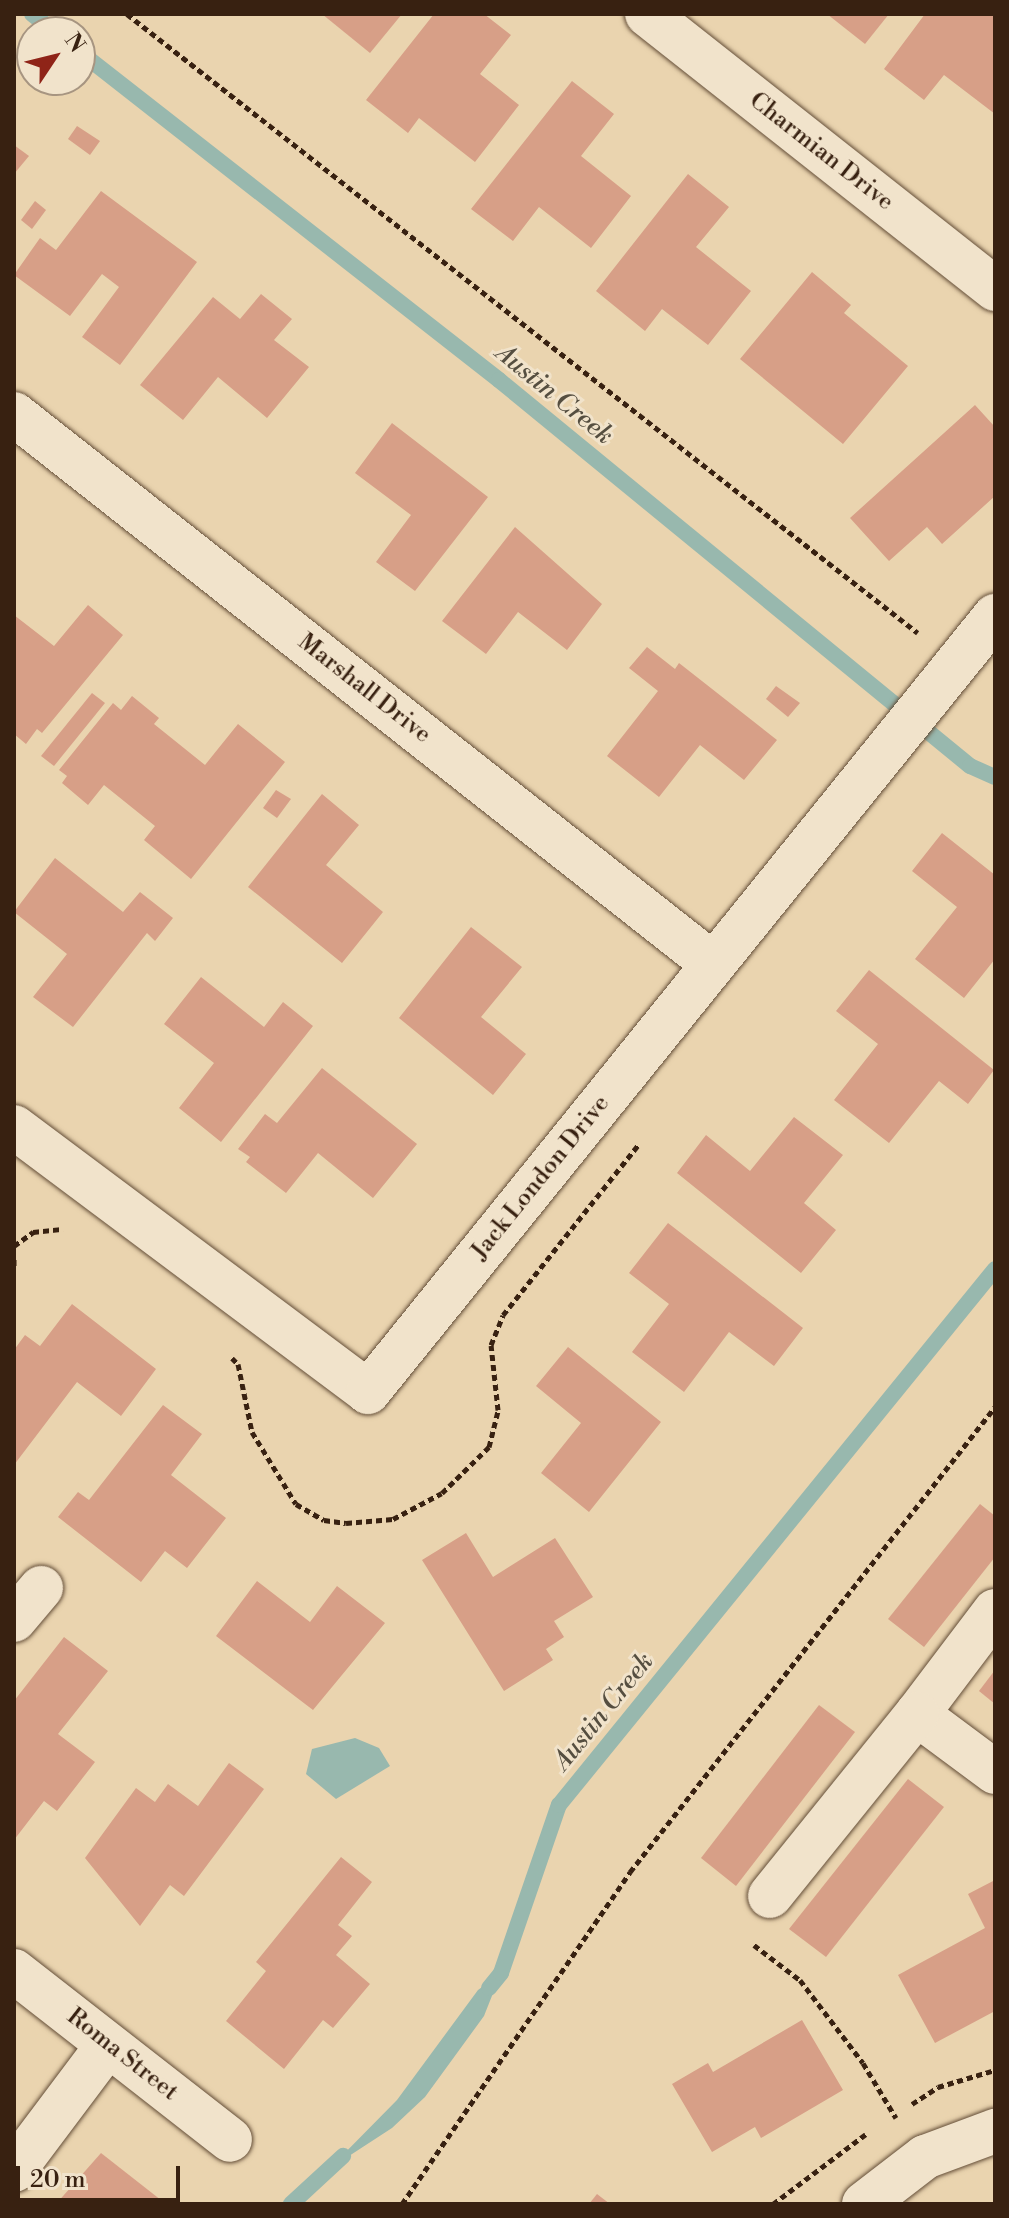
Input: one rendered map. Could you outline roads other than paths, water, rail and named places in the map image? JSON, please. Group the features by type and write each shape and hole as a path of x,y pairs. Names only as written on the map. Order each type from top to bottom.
{"street":[{"name":"Charmian Drive","path":"647,14 995,289"},
{"name":"Marshall Drive","path":"14,414 713,964"},
{"name":"Jack London Drive","path":"20,1145 368,1392 995,616"},
{"path":"770,1896 917,1714 995,1611"},
{"path":"917,1714 995,1772"},
{"name":"Roma Street","path":"14,1971 230,2140"},
{"path":"14,2170 108,2045"},
{"path":"864,2204 920,2160 995,2131"}],"water":[{"path":"355,1738 379,1748 390,1766 336,1799 306,1774 312,1749"},
{"path":"501,1973 484,2016 425,2097 392,2128 329,2169 397,2100 478,1990"}],"waterway":[{"name":"Austin Creek","path":"96,65 499,380 970,766 995,777"},
{"name":"Austin Creek","path":"489,1988 501,1973 559,1805 995,1269"},
{"name":"Austin Creek","path":"291,2204 343,2156"}]}
